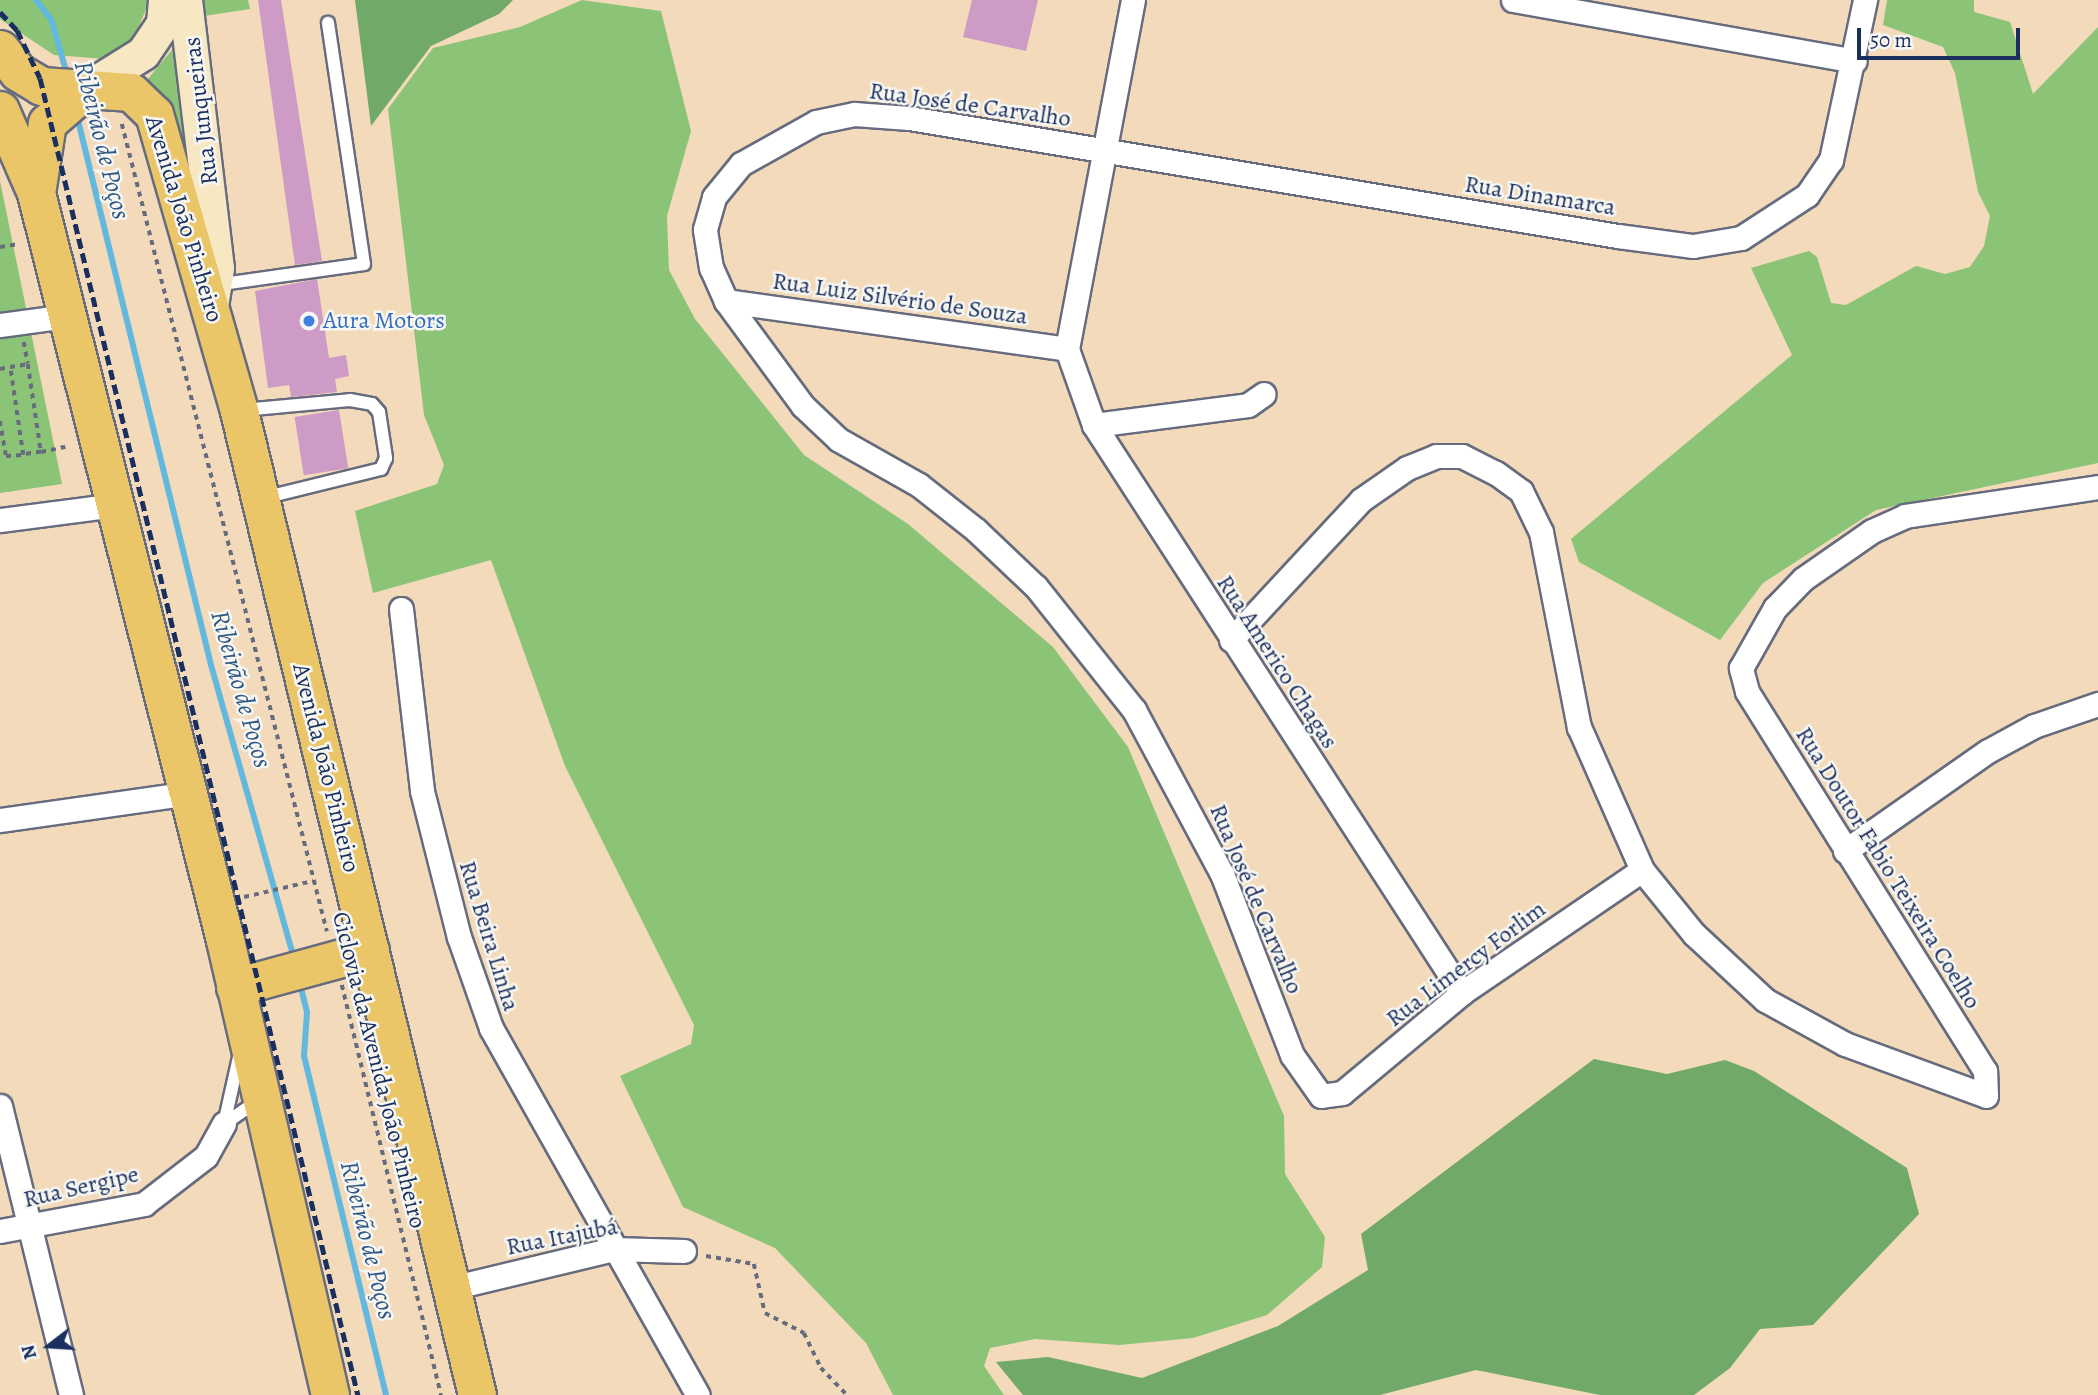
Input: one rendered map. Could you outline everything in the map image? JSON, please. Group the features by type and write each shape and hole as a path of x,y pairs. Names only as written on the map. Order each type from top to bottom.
{"main road":[{"name":"Avenida João Pinheiro","path":"0,48 26,79 142,98 154,114 213,295 261,499 353,955 451,1288 477,1395"},
{"path":"36,194 39,145 86,89"},
{"path":"1,113 36,194 183,794 246,984 245,1029 330,1395"},
{"path":"246,984 353,955"}],"street":[{"name":"Rua Junqueiras","path":"86,89 153,41 165,0"},
{"name":"Rua Junqueiras","path":"185,0 208,155 213,295"},
{"path":"1067,349 1109,153 1133,0"},
{"path":"1513,0 1855,61"},
{"name":"Rua Dinamarca","path":"1109,153 1693,246 1741,239 1807,195 1831,160 1855,61 1865,0"},
{"name":"Rua José de Carvalho","path":"1109,153 909,118 854,114 816,122 741,164 714,197 705,229 711,268 726,301 803,406 839,440 919,485 976,530 1036,587 1134,710 1222,874 1292,1055 1321,1096"},
{"name":"Rua Luiz Silvério de Souza","path":"726,301 1067,349"},
{"path":"0,325 67,316"},
{"name":"Rua Americo Chagas","path":"1067,349 1094,425 1462,993"},
{"path":"1094,425 1248,405 1264,394"},
{"path":"1231,640 1361,500 1407,468 1436,456 1462,456 1496,473 1521,491 1541,532 1579,727 1642,870"},
{"name":"Rua Doutor Fabio Teixeira Coelho","path":"1642,870 1695,934 1765,1000 1845,1044 1986,1096 1984,1071 1747,691 1741,668 1775,608 1803,579 1872,531 1905,516 2098,487"},
{"path":"0,520 114,505"},
{"name":"Rua Beira Linha","path":"401,609 422,791 459,937 491,1028 613,1249 698,1395"},
{"path":"1845,851 1988,751 2034,726 2098,704"},
{"path":"0,820 183,794"},
{"name":"Rua Limercy Forlim","path":"1321,1096 1342,1093 1462,993 1642,870"},
{"path":"0,1106 71,1395"},
{"name":"Rua Sergipe","path":"0,1231 144,1203 206,1156 224,1124"},
{"name":"Rua Itajubá","path":"451,1288 613,1249 684,1251"}],"lane":[{"path":"213,295 364,264 328,23"},
{"path":"240,411 350,400 372,404 379,412 386,458 381,469 261,499"},
{"name":"Rua Sergipe","path":"224,1124 245,1029"},
{"name":"Rua Sergipe","path":"224,1124 261,1098"}],"path":[{"name":"Ciclovia da Avenida João Pinheiro","path":"135,121 122,124 171,306 313,881 353,955 441,1395"},
{"path":"0,247 22,244"},
{"path":"0,369 28,365 41,452"},
{"path":"10,367 23,455"},
{"path":"0,421 6,456 65,447"},
{"path":"239,898 313,881"},
{"path":"684,1251 754,1264 765,1313 804,1333 821,1368 846,1395"}],"green space":[{"path":"0,0 150,0 135,35 117,57 106,59 54,55 0,19"},
{"path":"201,0 248,0 250,9 204,16"},
{"path":"355,0 513,0 499,14 431,46 371,126"},
{"path":"582,0 661,11 691,131 667,216 669,270 695,319 804,455 908,524 1053,647 1128,747 1284,1116 1285,1174 1325,1237 1322,1267 1267,1315 1193,1338 1119,1345 1035,1339 990,1348 984,1366 1004,1395 893,1395 866,1343 775,1248 683,1207 620,1076 691,1044 694,1025 565,766 491,560 373,593 355,511 437,484 444,465 424,415 388,109 433,48 520,27"},
{"path":"1887,0 1974,0 1974,12 2010,22 2033,94 2098,27 2098,463 1876,510 1763,583 1720,640 1579,562 1571,539 1792,355 1751,268 1809,251 1817,257 1831,303 1846,305 1916,266 1945,274 1970,267 1984,246 1990,216 1978,192 1955,73 1943,47 1883,25"},
{"path":"176,45 195,228 159,96 147,80"},
{"path":"0,181 62,484 0,493"},
{"path":"1594,1059 1667,1074 1725,1060 1754,1071 1907,1168 1919,1214 1813,1325 1760,1329 1730,1368 1694,1395 1600,1395 1476,1370 1380,1395 1023,1395 996,1362 1048,1357 1142,1378 1278,1326 1368,1270 1361,1234"}],"building":[{"path":"258,0 281,0 322,261 295,265"},
{"path":"972,0 1038,0 1026,51 963,37"},
{"path":"317,279 329,358 346,355 349,376 335,379 337,392 291,397 289,385 268,388 255,291"},
{"path":"339,410 348,468 304,475 295,417"}],"waterway":[{"name":"Ribeirão de Poços","path":"36,0 51,19 67,74"},
{"name":"Ribeirão de Poços","path":"76,112 211,665 294,959"},
{"name":"Ribeirão de Poços","path":"299,980 307,1012 304,1056 386,1395"}],"railway":[{"path":"0,12 17,30 40,78 358,1395"}],"place":[{"name":"Aura Motors","path":"309,321"}]}
